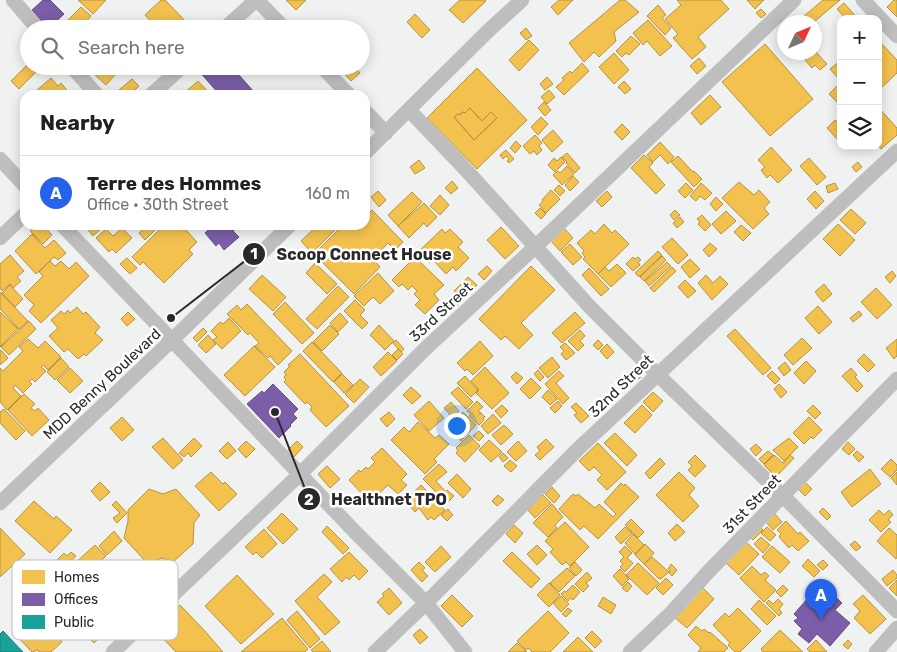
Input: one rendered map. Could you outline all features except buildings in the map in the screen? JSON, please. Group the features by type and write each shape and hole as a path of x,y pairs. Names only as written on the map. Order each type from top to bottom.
{"street":[{"path":"13,0 30,20"},
{"path":"234,20 256,0 276,20"},
{"path":"370,148 410,111 488,31 522,0"},
{"name":"33rd Street","path":"178,590 300,474 425,349 535,248 794,0"},
{"path":"863,0 897,36"},
{"path":"79,75 93,90"},
{"path":"157,90 173,75"},
{"path":"330,75 344,90"},
{"path":"410,111 468,172 588,306 783,496 897,611"},
{"path":"370,116 386,133"},
{"name":"32nd Street","path":"375,652 657,374 897,151"},
{"path":"0,159 20,181"},
{"path":"0,238 20,219"},
{"path":"67,230 172,342 426,603 465,652"},
{"name":"MDD Benny Boulevard","path":"0,503 172,342 285,230"},
{"name":"31st Street","path":"630,652 671,613 897,379"},
{"path":"876,652 897,628"},
{"name":"33rd Street","path":"113,652 126,640"}],"place":[{"name":"Scoop Connect House","path":"171,318"},
{"name":"Healthnet TPO","path":"275,412"},
{"name":"Terre des Hommes","path":"821,620"}]}
